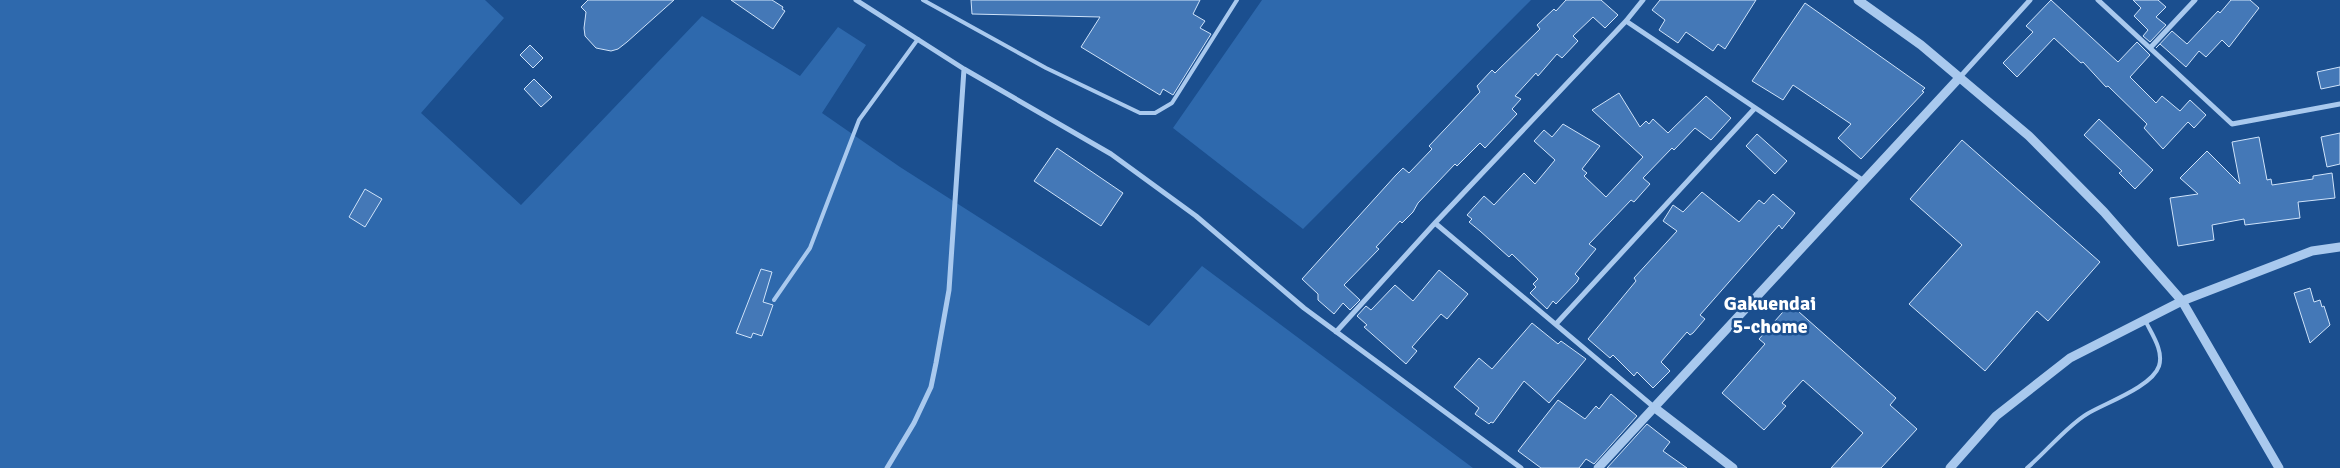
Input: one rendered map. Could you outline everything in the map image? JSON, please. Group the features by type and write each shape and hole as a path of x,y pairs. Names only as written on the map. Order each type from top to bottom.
{"street":[{"path":"856,0 964,69 1112,154 1196,216 1304,308 1521,468"},
{"path":"1336,332 1435,223 1626,21 1643,0"},
{"path":"1858,0 1921,45 2029,136 2104,212 2182,300 2279,468"},
{"path":"1598,468 2030,0"},
{"path":"2098,0 2232,124 2340,104"},
{"path":"2150,48 2195,0"},
{"path":"1626,21 1864,181"},
{"path":"887,468 914,423 931,387 936,363 949,290 964,69"},
{"path":"1556,324 1755,108"},
{"path":"1435,223 1655,408 1733,468"},
{"path":"1950,468 1996,416 2070,358 2182,300 2312,251 2340,247"}],"lane":[{"path":"923,0 1046,68 1140,114 1155,113 1172,102 1237,0"},
{"path":"774,300 810,248 859,120 918,39"},
{"path":"2027,468 2085,415 2129,393 2150,379 2159,368 2161,358 2159,349 2145,320"}],"shaded area":[{"path":"0,0 485,0 504,18 421,113 521,205 702,16 800,76 838,27 866,45 822,113 900,167 1149,326 1202,266 1473,468 0,468"},
{"path":"1262,0 1531,0 1303,229 1173,128"}],"building":[{"path":"588,0 674,0 627,42 618,49 611,51 596,48 585,36 586,12 581,7"},
{"path":"731,0 772,0 783,7 782,9 785,11 773,29"},
{"path":"971,0 1200,0 1193,14 1205,21 1200,28 1211,34 1173,95 1163,89 1160,95 1081,47 1100,17 972,14"},
{"path":"1566,0 1601,0 1618,15 1605,28 1593,17 1573,36 1578,41 1562,58 1557,54 1538,76 1536,73 1515,96 1521,99 1512,109 1517,114 1485,148 1480,143 1457,166 1455,164 1418,203 1413,212 1402,223 1400,221 1376,247 1379,249 1344,285 1360,300 1350,310 1343,303 1334,314 1318,300 1318,294 1302,279 1403,168 1409,173 1432,149 1429,146 1480,92 1477,86 1492,70 1495,73 1540,29 1537,25 1554,9 1556,11"},
{"path":"1660,0 1756,0 1725,49 1718,44 1713,51 1686,32 1678,43 1659,30 1665,20 1652,10"},
{"path":"2051,0 2118,62 2137,42 2150,55 2130,77 2156,103 2162,96 2180,111 2190,100 2206,115 2194,128 2188,122 2163,149 2144,128 2147,124 2108,86 2106,87 2083,62 2081,63 2054,38 2017,77 2003,63 2033,32 2026,26"},
{"path":"2133,0 2158,0 2166,7 2156,17 2166,25 2150,42 2143,36 2148,30 2134,16 2141,8"},
{"path":"2231,0 2250,0 2259,8 2229,47 2222,40 2206,57 2199,51 2186,67 2160,44 2156,48 2172,31 2187,44"},
{"path":"1805,3 1925,88 1922,91 1924,92 1861,159 1838,138 1851,124 1793,85 1783,100 1752,81"},
{"path":"530,45 543,58 533,68 520,55"},
{"path":"2340,67 2340,85 2321,89 2317,72"},
{"path":"534,79 552,97 541,107 524,89"},
{"path":"1619,93 1640,127 1646,121 1649,124 1653,119 1668,133 1706,96 1731,118 1711,140 1695,128 1674,150 1672,148 1643,178 1650,184 1634,202 1631,200 1589,244 1596,249 1575,274 1579,278 1577,282 1556,304 1553,301 1547,309 1530,293 1536,287 1533,284 1538,279 1512,254 1509,257 1469,222 1472,219 1467,215 1484,196 1494,205 1524,173 1535,184 1555,160 1534,141 1544,130 1552,137 1563,124 1600,146 1582,169 1587,173 1584,176 1606,197 1643,157 1592,110"},
{"path":"2099,119 2153,170 2135,189 2119,173 2122,171 2084,135"},
{"path":"2340,133 2340,164 2327,167 2321,137"},
{"path":"1757,134 1787,161 1775,174 1746,146"},
{"path":"2259,137 2267,180 2271,179 2272,185 2313,179 2313,176 2332,173 2335,198 2298,202 2300,218 2245,225 2244,219 2212,225 2214,240 2178,246 2170,198 2198,194 2180,178 2207,151 2240,184 2232,142"},
{"path":"1962,140 2100,262 2048,321 2037,311 1985,371 1909,304 1962,245 1910,199"},
{"path":"1057,148 1123,193 1101,226 1034,181"},
{"path":"365,189 382,199 365,227 349,217"},
{"path":"1702,192 1739,222 1759,200 1764,204 1773,194 1795,213 1782,229 1779,225 1700,315 1705,319 1693,333 1690,335 1687,332 1661,362 1670,371 1653,388 1637,372 1634,376 1613,355 1610,358 1588,339 1636,281 1634,278 1677,231 1663,221 1673,205 1683,212"},
{"path":"761,269 772,272 763,302 773,305 762,336 753,333 751,338 736,333"},
{"path":"1439,270 1468,294 1447,319 1441,314 1412,347 1417,351 1406,364 1364,327 1367,325 1357,316 1366,306 1371,310 1395,285 1413,301"},
{"path":"2310,288 2314,302 2320,300 2322,307 2324,306 2330,325 2310,343 2294,293"},
{"path":"1790,304 1896,398 1890,405 1917,429 1881,468 1831,468 1863,433 1803,380 1782,403 1786,406 1764,430 1722,393 1765,344 1759,339"},
{"path":"1532,323 1558,344 1561,341 1586,359 1549,403 1524,381 1493,423 1489,424 1475,414 1479,408 1454,387 1479,358 1492,369"},
{"path":"1611,394 1637,416 1594,464 1586,459 1579,468 1541,468 1518,451 1558,400 1585,419 1596,406 1599,409"},
{"path":"1647,424 1670,442 1663,451 1687,468 1607,468"}],"district":[{"name":"Gakuendai 5-chome","path":"1770,314"}]}
